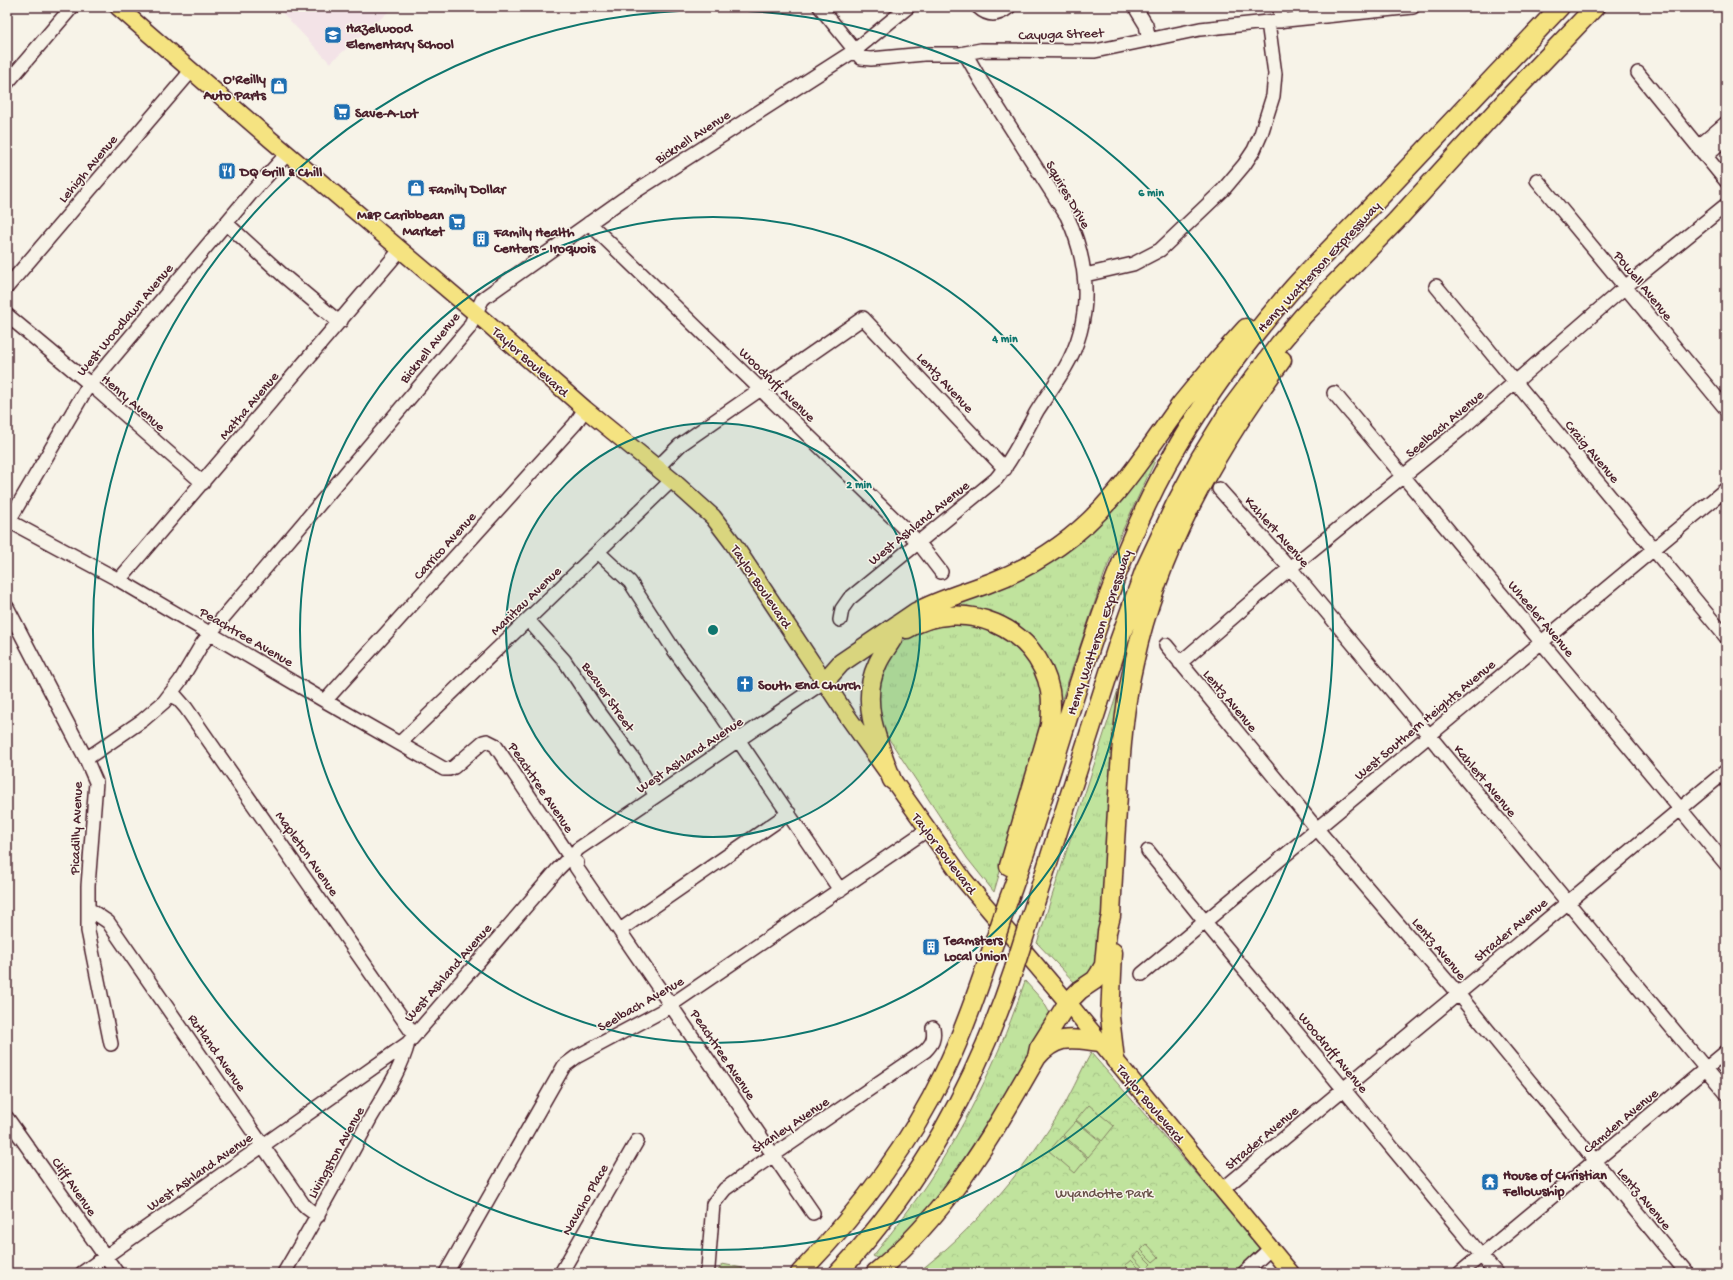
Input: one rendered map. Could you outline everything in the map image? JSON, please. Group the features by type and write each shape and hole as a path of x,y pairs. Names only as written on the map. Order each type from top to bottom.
{"highway":[{"name":"Henry Watterson Expressway","path":"800,1273 845,1225 868,1196 912,1130 944,1073 962,1033 1026,853 1120,564 1142,514 1169,461 1231,365 1296,285 1560,7"},
{"name":"Henry Watterson Expressway","path":"838,1273 873,1234 911,1182 948,1124 984,1051 1014,969 1118,644 1145,569 1162,530 1200,458 1229,411 1280,343 1595,7"},
{"path":"825,681 841,663 916,612 928,605 993,582 1026,567 1075,534 1099,513 1118,492 1181,405 1218,358 1258,316 1296,285"},
{"path":"1037,1057 1040,1048 1068,1002 1080,990 1095,980 1104,965 1107,932 1111,916 1123,726 1135,657 1158,580 1176,534 1205,477 1261,389 1313,322 1331,288"},
{"path":"825,681 842,673 893,638 920,622 936,617 956,615 980,618 995,622 1017,636 1032,652 1043,671 1050,691 1050,725 1002,889 1008,902"},
{"path":"892,780 874,730 870,709 870,696 871,683 877,665 893,638"},
{"path":"1111,916 1114,932 1110,1017 1115,1060"},
{"path":"875,1273 914,1237 955,1190 982,1151 1037,1057 1045,1048 1064,1038 1101,1042"}],"main road":[{"name":"Taylor Boulevard","path":"118,7 287,154 476,313 585,409 705,509 721,527 927,830 989,911 1068,1002 1291,1273"}],"street":[{"path":"7,83 72,7"},
{"path":"820,7 854,51"},
{"name":"Bicknell Avenue","path":"86,759 143,720 164,702 210,633 469,328 482,300 672,167 854,51 908,7"},
{"path":"978,7 984,13 989,15 1005,10 1009,7"},
{"path":"1135,7 1146,25 1148,40"},
{"path":"1280,7 1281,21"},
{"name":"Cayuga Street","path":"854,51 861,58 870,59 908,54 965,53 982,50 1095,51 1200,29 1413,7"},
{"path":"1085,276 1133,264 1160,250 1223,190 1244,166 1254,150 1261,134 1273,96 1274,68 1268,22"},
{"name":"Squires Drive","path":"965,53 981,81 1067,216 1075,233 1081,252 1085,276 1083,320 1073,351 1065,367 1041,404 1005,469"},
{"name":"Lehigh Avenue","path":"7,287 192,70"},
{"path":"1638,74 1726,181"},
{"path":"1701,151 1726,123"},
{"path":"1701,151 1726,138"},
{"name":"West Woodlawn Avenue","path":"8,522 72,411 90,385 226,223 287,154"},
{"name":"Powell Avenue","path":"1538,180 1726,409"},
{"name":"Seelbach Avenue","path":"1180,663 1290,568 1404,477 1516,383 1625,287 1726,205"},
{"path":"226,223 285,277 334,318 341,321"},
{"name":"Woodruff Avenue","path":"589,224 918,542 941,572"},
{"name":"Matha Avenue","path":"119,580 401,249"},
{"name":"Craig Avenue","path":"1436,286 1726,637"},
{"name":"Henry Avenue","path":"7,315 203,483"},
{"name":"Lentz Avenue","path":"760,389 863,318 1005,469"},
{"path":"657,468 680,445 760,389"},
{"name":"Wheeler Avenue","path":"1334,393 1726,864"},
{"name":"Carrico Avenue","path":"325,701 575,424 585,409"},
{"name":"West Ashland Avenue","path":"840,620 842,609 849,599 996,479 1005,469"},
{"name":"Manitau Avenue","path":"400,744 672,480"},
{"name":"Kahlert Avenue","path":"1219,489 1290,568 1707,1068 1726,1093"},
{"name":"West Southern Heights Avenue","path":"1142,974 1726,489"},
{"name":"Peachtree Avenue","path":"8,522 119,580 444,769 454,767 483,742 491,742 495,745 570,857 576,862 576,867 813,1212"},
{"path":"598,552 630,582 674,650 789,813 840,890"},
{"name":"Picadilly Avenue","path":"7,608 86,759 96,782 88,886 88,931 111,1044"},
{"name":"Beaver Street","path":"528,620 564,660 596,708 635,761 656,796"},
{"name":"Lentz Avenue","path":"1166,645 1317,829 1458,994 1594,1162 1687,1273"},
{"name":"West Ashland Avenue","path":"82,1273 263,1146 411,1039 578,848 825,681"},
{"name":"Mapleton Avenue","path":"172,692 186,708 411,1039"},
{"name":"Strader Avenue","path":"1223,1189 1726,771"},
{"path":"620,930 789,813"},
{"name":"Seelbach Avenue","path":"446,1273 564,1066 576,1057 671,1005 927,830"},
{"name":"Woodruff Avenue","path":"1148,851 1496,1273"},
{"name":"Rutland Avenue","path":"89,908 108,922 307,1208 318,1216"},
{"name":"Stanley Avenue","path":"706,1273 708,1268 713,1204 725,1189 925,1051 932,1044 935,1035 933,1028"},
{"name":"Livingston Avenue","path":"284,1273 318,1216 405,1056 411,1039"},
{"name":"Camden Avenue","path":"1460,1273 1726,1052"},
{"name":"Cliff Avenue","path":"7,1118 117,1273"},
{"name":"Navaho Place","path":"561,1273 637,1140"},
{"path":"1244,1273 1270,1249"}],"shaded area":[{"name":"Hazelwood Elementary School","path":"277,7 394,7 330,63"}],"green space":[{"path":"1159,448 1154,463 1117,542 1104,575 1059,708 1049,666 969,609 961,607 960,605 964,599 1015,578"},
{"path":"961,621 1009,638 1032,663 1044,697 1043,725 994,892 967,858 887,736 881,723 876,700 880,676 898,645 917,631"},
{"path":"1127,662 1115,752 1096,967 1077,985 1037,943"},
{"path":"1025,981 1043,1001 1052,1017 984,1136 946,1192 880,1260 873,1256 908,1211 928,1182 957,1134 983,1085 1016,1007"},
{"name":"Wyandotte Park","path":"1091,1053 1257,1243 1259,1251 1257,1250 1234,1273 917,1273 957,1239 1011,1181 1043,1139 1057,1117"},
{"path":"1089,1105 1114,1126 1102,1141 1076,1120"},
{"path":"1076,1121 1101,1142 1088,1157 1063,1135"},
{"path":"1062,1136 1087,1158 1075,1173 1049,1151"},
{"path":"1147,1244 1159,1257 1153,1262 1141,1250"},
{"path":"1139,1252 1151,1264 1145,1270 1133,1257"},
{"path":"1131,1260 1143,1272 1142,1273 1133,1273 1125,1265"},
{"path":"722,1264 743,1268 737,1273 717,1273"}],"place":[{"name":"Hazelwood Elementary School","path":"333,35"},
{"name":"O'Reilly Auto Parts","path":"279,86"},
{"name":"Save-A-Lot","path":"342,112"},
{"name":"DQ Grill & Chill","path":"227,171"},
{"name":"Family Dollar","path":"416,188"},
{"name":"M&P Caribbean Market","path":"457,222"},
{"name":"Family Health Centers - Iroquois","path":"481,239"},
{"name":"South End Church","path":"745,684"},
{"name":"Teamsters Local Union","path":"931,947"},
{"name":"House of Christian Fellowship","path":"1490,1182"}]}
